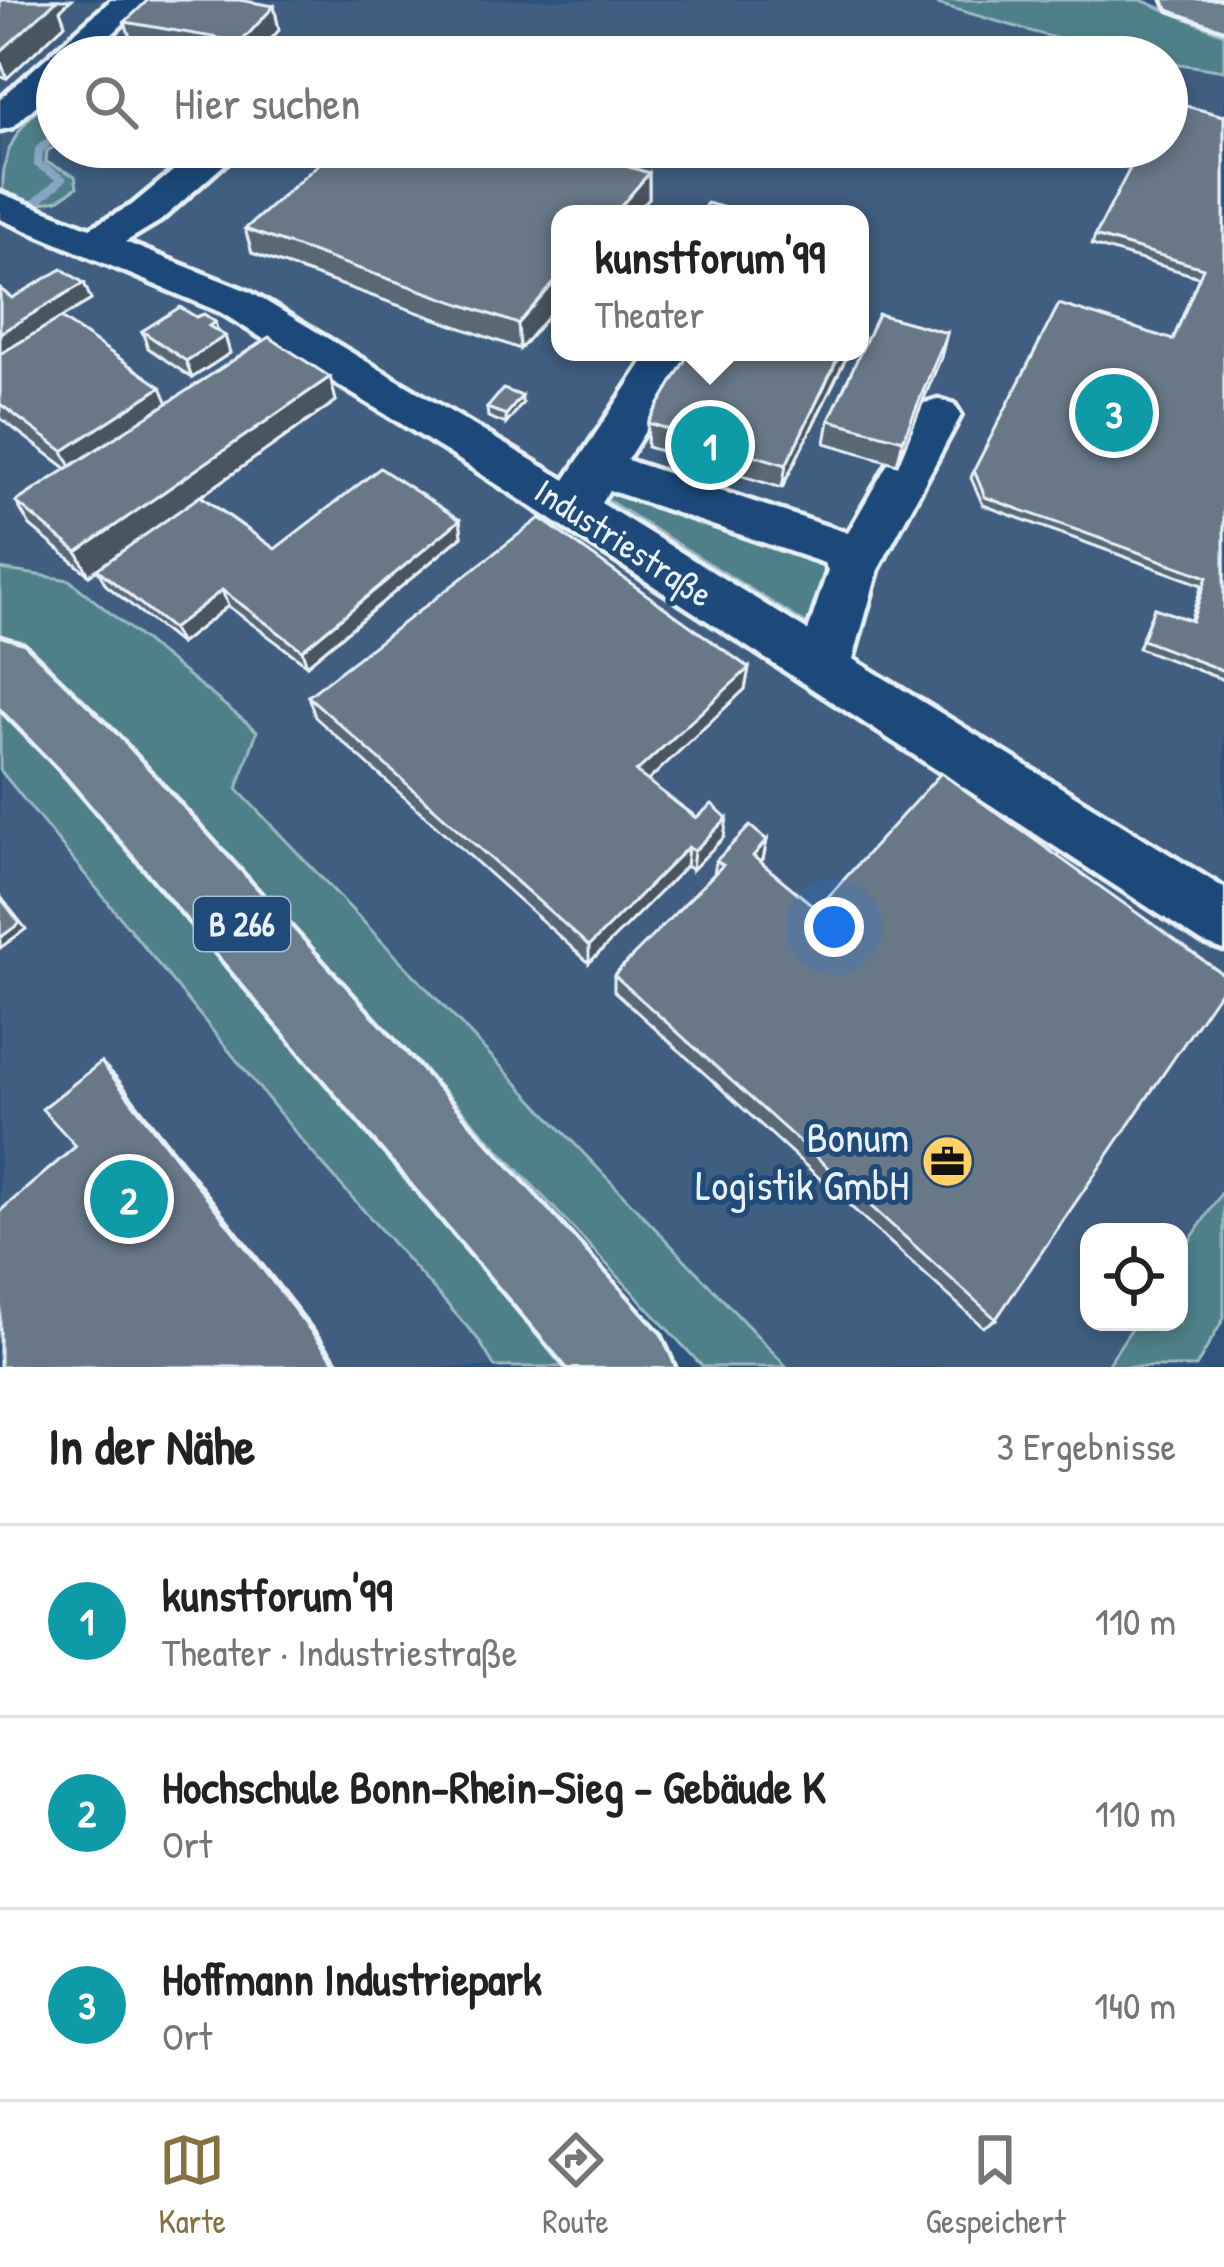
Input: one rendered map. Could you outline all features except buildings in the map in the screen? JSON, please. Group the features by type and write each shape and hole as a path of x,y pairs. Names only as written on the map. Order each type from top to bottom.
{"main road":[{"path":"1184,0 1224,16"},
{"name":"B 266","path":"0,664 108,773 628,1367"}],"street":[{"path":"91,36 131,0"},
{"path":"0,119 36,86"},
{"path":"93,243 146,213 200,168"},
{"name":"Industriestraße","path":"0,205 235,302 585,488 823,669 1224,922"},
{"path":"667,361 585,488 830,544 842,550 853,570"},
{"path":"823,669 853,570 938,415"}],"shaded area":[{"path":"0,0 924,0 1048,36 36,36 36,168 1188,168 1188,65 1224,71 1224,1189 1188,1243 1188,1223 1080,1223 1080,1331 1130,1331 1106,1367 787,1367 237,788 69,580 0,569"},
{"path":"0,770 309,1149 478,1339 495,1367 0,1367"}],"green space":[{"path":"924,0 1141,0 1224,34 1224,71 1188,65 1188,36 1048,36"},
{"path":"36,112 36,168 58,168 75,176 77,187 58,200 19,207 3,190 3,173 25,123"},
{"path":"609,489 834,552 819,632 604,498"},
{"path":"0,569 69,580 257,731 237,789 787,1367 703,1367 115,740 0,634"},
{"path":"0,703 66,767 563,1367 495,1367 478,1339 309,1149 0,770"},
{"path":"1224,1189 1224,1318 1196,1367 1106,1367 1130,1331 1188,1331 1188,1243"}],"waterway":[{"path":"32,206 62,179 44,168"}],"place":[{"name":"Hoffmann Industriepark","path":"1114,413"},
{"name":"kunstforum'99","path":"710,445"},
{"name":"Bonum Logistik GmbH","path":"948,1161"},
{"name":"Hochschule Bonn-Rhein-Sieg - Gebäude K","path":"129,1199"}]}
